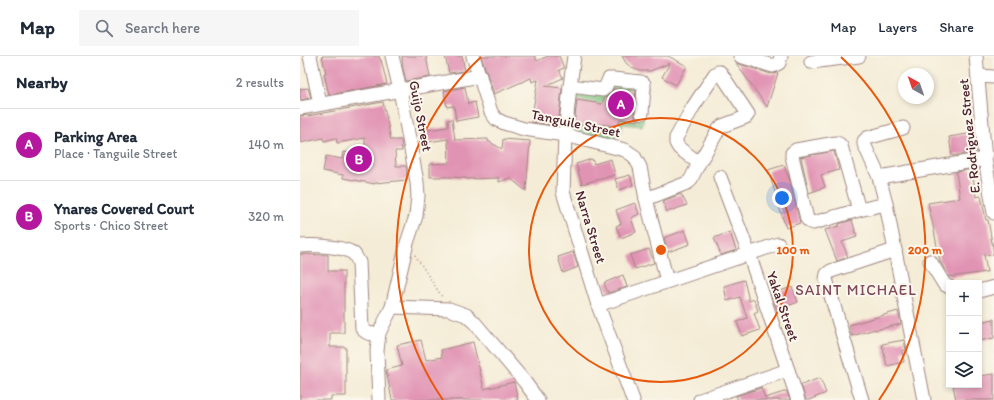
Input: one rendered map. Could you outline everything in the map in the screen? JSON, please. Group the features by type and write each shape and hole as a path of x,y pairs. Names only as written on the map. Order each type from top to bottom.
{"street":[{"path":"310,56 320,104"},
{"name":"Guijo Street","path":"379,400 376,351 379,333 392,307 407,243 416,216 418,196 417,182 400,90 392,56"},
{"name":"Tanguile Street","path":"473,56 491,112 496,119 524,129 565,135 625,150 634,156 640,167 646,199 667,282"},
{"name":"Narra Street","path":"574,56 565,135 563,192 598,305 632,400"},
{"path":"740,56 772,66 779,62 781,56"},
{"path":"811,62 859,56"},
{"name":"E. Rodriguez Street","path":"976,56 985,159 994,213"},
{"path":"646,199 690,181 719,129 722,126 746,117 748,114 720,72 715,74 693,107 676,138 676,143 679,148 699,163"},
{"path":"300,108 480,76"},
{"path":"978,76 994,77"},
{"path":"570,86 603,90 609,80 612,79 641,82 644,84 642,113"},
{"path":"903,128 867,138 864,141 864,144 879,177 886,204 924,400"},
{"path":"859,210 841,146 839,144 822,145 796,150 792,153 807,219 810,222 813,223 886,204"},
{"path":"879,177 985,159"},
{"name":"Yakal Street","path":"720,177 749,254 798,400"},
{"path":"598,305 778,244"},
{"path":"300,246 309,245 339,248 353,254 359,262 362,328 365,332 370,334 379,333"},
{"path":"862,400 826,279 827,274 831,271 895,250"},
{"path":"930,261 946,285"},
{"path":"982,290 994,287"},
{"path":"392,307 449,310 466,315 474,322 524,381 538,400"},
{"path":"700,400 788,370"}],"path":[{"path":"407,243 449,310"}],"green space":[{"path":"602,81 648,86 642,126 623,124 621,132 610,143 566,132 571,89 600,92"}],"building":[{"path":"322,56 379,56 387,84 329,95"},
{"path":"402,56 426,56 430,77 406,81"},
{"path":"445,56 462,56 465,71 449,73"},
{"path":"481,56 535,56 537,61 548,56 559,56 564,68 559,70 563,78 545,86 562,88 558,126 531,122 538,80 532,82 531,78 494,94"},
{"path":"622,56 668,56 687,66 676,85 662,77 670,63 650,71 640,71 632,68 626,63"},
{"path":"736,63 771,74 778,73 767,107"},
{"path":"465,87 468,104 475,102 478,117 456,121 454,106 447,107 444,91"},
{"path":"308,88 311,98 300,100 300,89"},
{"path":"613,89 636,90 634,113 638,121 620,119 618,126 596,124 595,127 574,124 577,100 602,104 604,98 609,96"},
{"path":"383,102 391,140 401,140 402,151 395,151 396,166 406,166 407,180 375,184 343,178 343,175 323,171 326,156 342,159 343,152 365,154 365,138 337,143 336,138 324,141 323,138 300,143 300,116"},
{"path":"452,119 455,140 488,139 488,141 502,149 503,139 530,141 526,191 510,178 499,182 499,178 466,179 430,177 430,164 449,163 448,139 422,143 420,131 448,127 448,120"},
{"path":"973,133 976,152 952,156 949,137"},
{"path":"834,151 839,170 821,175 825,187 809,193 801,157"},
{"path":"592,159 594,164 611,159 615,175 582,184 576,164"},
{"path":"784,165 790,181 800,223 786,228 768,170"},
{"path":"972,169 976,197 981,196 986,220 988,220 994,254 984,255 987,272 949,277 940,261 928,203 960,198 956,172"},
{"path":"630,175 633,185 619,190 615,179"},
{"path":"681,194 687,205 667,212 663,201"},
{"path":"635,203 639,214 631,218 636,232 621,238 616,226 621,224 616,210"},
{"path":"852,220 857,237 842,242 848,257 837,261 825,230"},
{"path":"685,230 690,244 668,252 664,238"},
{"path":"730,232 736,250 721,255 714,238"},
{"path":"649,249 654,263 635,269 630,255"},
{"path":"573,252 578,267 563,273 558,257"},
{"path":"300,254 328,255 328,271 344,271 344,333 330,333 330,347 346,347 346,396 331,396 331,400 300,400"},
{"path":"623,275 627,287 608,293 604,283"},
{"path":"744,280 749,301 754,299 758,311 754,313 760,330 742,336 737,322 747,318 740,297 727,301 724,286"},
{"path":"792,287 798,302 777,310 771,294"},
{"path":"898,311 901,324 875,329 852,336 849,325"},
{"path":"994,319 994,338 982,340 982,321"},
{"path":"421,340 426,360 442,357 441,350 473,342 484,389 514,382 518,400 392,400 386,370 402,366 397,345"},
{"path":"904,340 906,350 902,351 904,362 887,366 882,344"},
{"path":"994,374 994,400 956,400 954,388 982,388 982,376"},
{"path":"820,378 826,393 806,400 801,385"},
{"path":"761,388 765,398 787,391 790,400 738,400 736,396"}],"place":[{"name":"Parking Area","path":"621,104"},
{"name":"Ynares Covered Court","path":"359,159"}],"district":[{"name":"SAINT MICHAEL","path":"856,290"}]}
